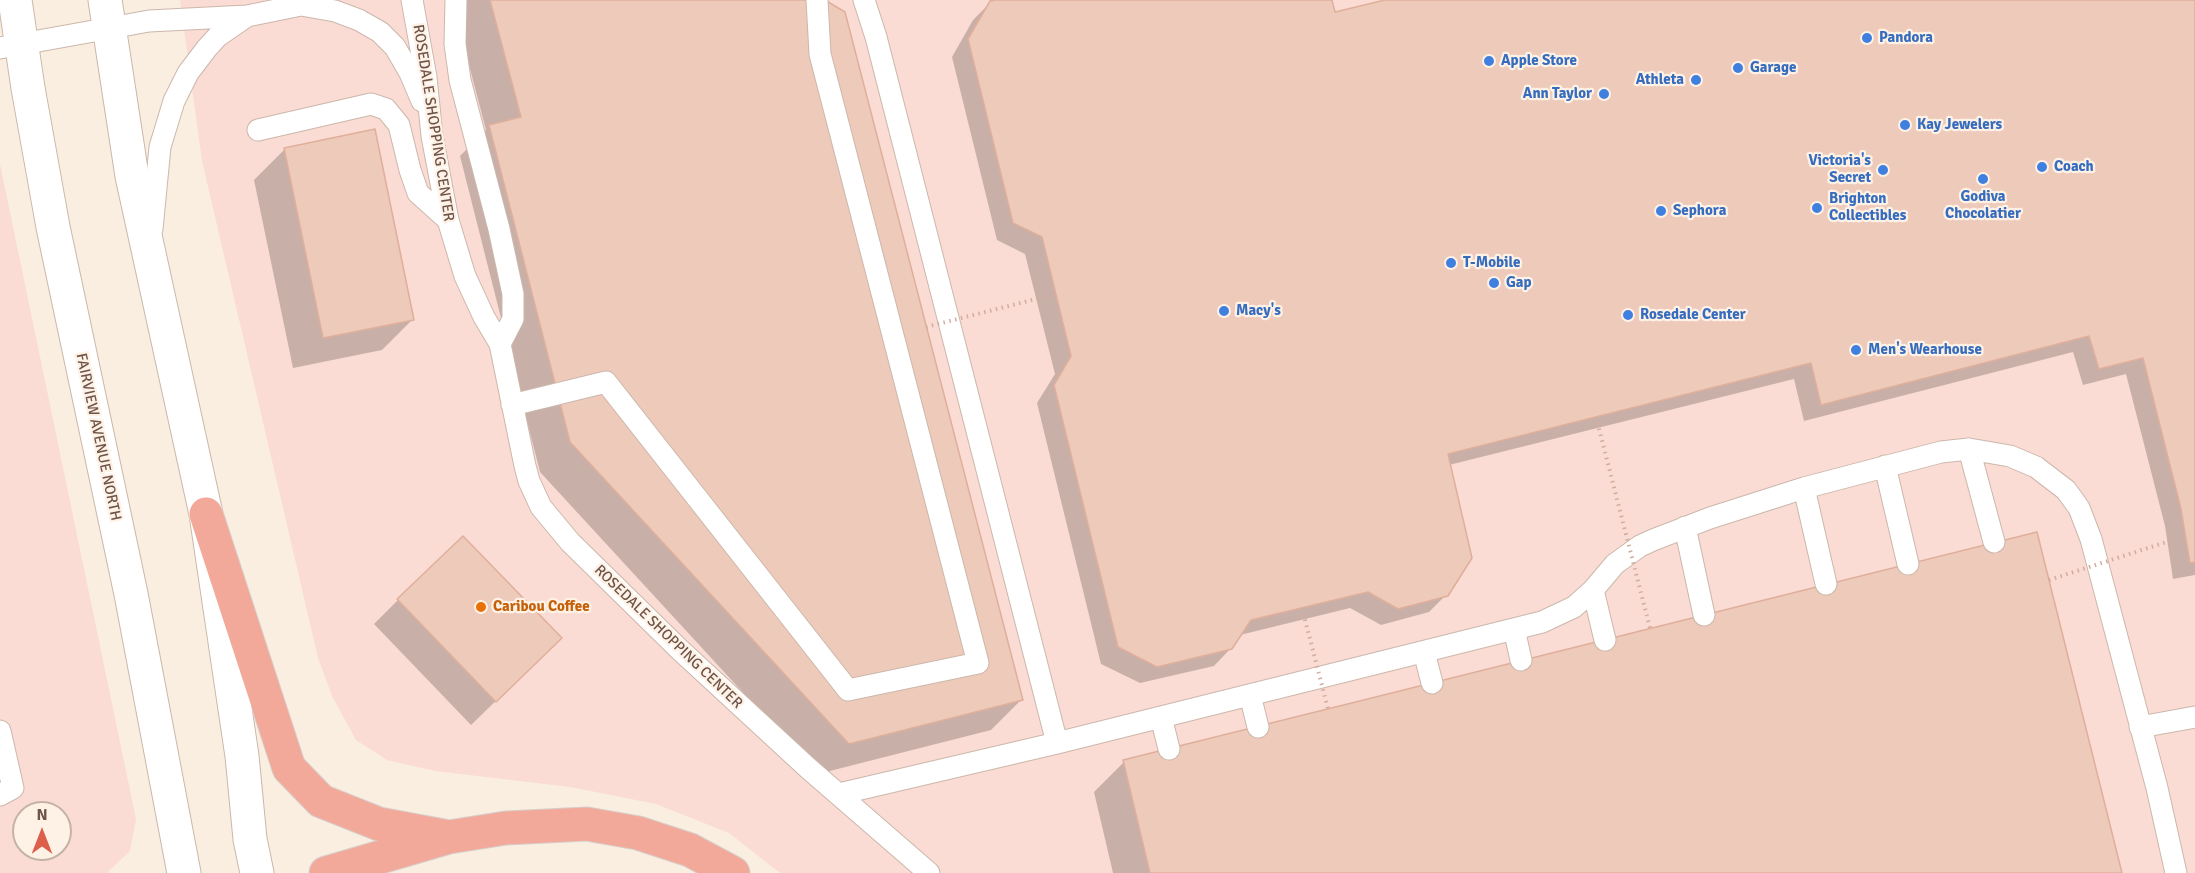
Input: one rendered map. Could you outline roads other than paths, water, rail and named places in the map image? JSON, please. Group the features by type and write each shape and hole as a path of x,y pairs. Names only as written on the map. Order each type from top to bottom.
{"highway":[{"path":"206,514 289,768 321,801 379,824 448,837"},
{"path":"326,873 448,837 506,828 587,824 638,833 690,850 733,873"}],"street":[{"name":"FAIRVIEW AVENUE NORTH","path":"15,0 11,46 53,227 131,594 184,873"},
{"path":"107,14 127,148 206,514 242,756 250,839 257,873"}],"lane":[{"name":"ROSEDALE SHOPPING CENTER","path":"412,0 448,220 472,293 500,344 529,481 541,507 585,557 679,649 839,795 929,873"},
{"path":"456,0 455,44 460,80 512,288 513,319 500,344"},
{"path":"512,405 606,382 848,690 978,663 820,54 817,0"},
{"path":"864,0 876,37 1057,743"},
{"path":"11,46 107,14 149,21 247,16 309,2 348,15 380,32 389,40 401,57 430,118"},
{"path":"150,256 160,147 174,101 188,73 207,48 218,36 247,16"},
{"path":"258,130 371,104 386,109 399,125 418,193 448,220"},
{"path":"839,795 1542,622 1566,612 1593,590 1625,556 1647,543 1685,527 1804,488 1950,450 1970,449 2010,456 2036,467 2057,481 2079,508 2091,539 2176,873"},
{"path":"1970,449 1994,542"},
{"path":"1885,466 1908,564"},
{"path":"1804,488 1826,584"},
{"path":"1685,527 1704,615"},
{"path":"1593,590 1605,640"},
{"path":"1514,629 1521,660"},
{"path":"1424,652 1432,683"},
{"path":"1250,695 1258,726"},
{"path":"1161,717 1169,749"},
{"path":"2140,727 2195,717"},
{"path":"0,731 13,788 0,795"}],"place":[{"name":"Pandora","path":"1867,38"},
{"name":"Apple Store","path":"1489,61"},
{"name":"Garage","path":"1738,68"},
{"name":"Athleta","path":"1696,80"},
{"name":"Ann Taylor","path":"1604,94"},
{"name":"Kay Jewelers","path":"1905,125"},
{"name":"Coach","path":"2042,167"},
{"name":"Victoria's Secret","path":"1883,170"},
{"name":"Godiva Chocolatier","path":"1983,179"},
{"name":"Brighton Collectibles","path":"1817,208"},
{"name":"Sephora","path":"1661,211"},
{"name":"T-Mobile","path":"1451,263"},
{"name":"Gap","path":"1494,283"},
{"name":"Macy's","path":"1224,311"},
{"name":"Rosedale Center","path":"1628,315"},
{"name":"Men's Wearhouse","path":"1856,350"},
{"name":"Caribou Coffee","path":"481,607"}]}
